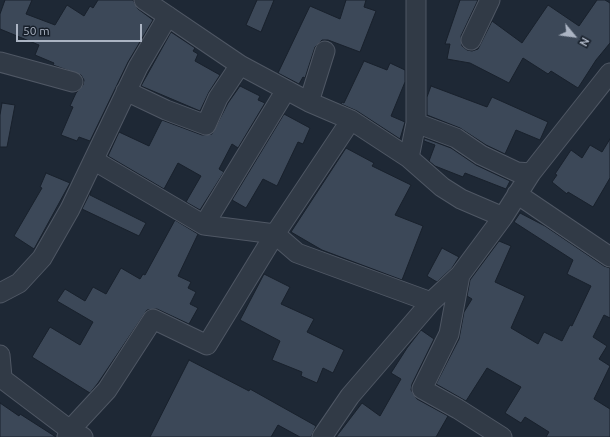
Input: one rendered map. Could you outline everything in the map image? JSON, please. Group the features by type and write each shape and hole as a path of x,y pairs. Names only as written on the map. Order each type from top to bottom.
{"street":[{"path":"144,0 240,65 309,102 351,120 409,158 442,187 455,195 503,217"},
{"path":"409,158 416,123 416,0"},
{"path":"471,40 490,0"},
{"path":"0,293 18,283 42,258 95,161 126,91 168,16"},
{"path":"309,102 325,51"},
{"path":"0,62 73,82"},
{"path":"126,91 166,110 206,125 218,98 240,65"},
{"path":"329,435 350,396 431,302 460,275 503,217 531,173 610,73"},
{"path":"204,225 286,90"},
{"path":"0,355 1,377 73,435 107,390 153,320 207,345 275,234 351,120"},
{"path":"416,123 456,138 481,154 517,172 531,173"},
{"path":"95,161 204,225 275,234 297,252 431,302"},
{"path":"517,194 610,257"},
{"path":"460,275 450,334 422,389 458,409 502,437"}],"building":[{"path":"5,0 32,0 26,14 55,25 67,5 84,16 90,6 93,8 98,0 133,0 138,9 153,20 128,62 90,141 79,137 77,141 61,135 73,107 70,106 76,93 83,85 84,80 81,75 53,65 54,63 35,55 39,45 0,29 0,14"},
{"path":"257,0 274,0 261,32 246,25"},
{"path":"346,0 366,0 364,7 376,11 360,52 328,40 322,40 315,47 305,78 303,77 299,84 278,73 310,6 340,19"},
{"path":"460,0 478,0 461,36 462,46 467,50 472,51 478,49 492,21 522,43 548,5 579,26 597,0 605,0 610,3 610,43 596,60 578,88 551,71 548,74 523,58 509,83 470,63 447,59 450,44 445,44"},
{"path":"171,32 195,48 193,51 198,54 195,61 220,75 209,92 200,111 141,86"},
{"path":"364,61 387,70 390,63 405,70 405,82 391,116 405,122 400,139 357,111 341,104 342,102 344,103"},
{"path":"240,86 260,96 258,100 265,103 238,148 232,144 219,169 224,172 200,210 186,202 201,176 178,163 164,189 108,156 119,132 149,146 162,120 202,135 212,134 228,103"},
{"path":"431,86 487,107 492,97 548,122 540,140 516,130 505,154 486,145 460,128 427,115 427,97"},
{"path":"2,103 15,105 7,147 0,147 0,115"},
{"path":"284,114 310,128 303,144 298,142 277,186 263,179 246,208 232,200"},
{"path":"424,138 451,148 476,165 510,181 506,189 465,173 463,177 435,166 429,161 435,145 424,141"},
{"path":"610,139 610,178 593,207 568,192 567,194 552,182 557,175 555,174 571,150 582,158 590,145 602,152"},
{"path":"346,148 374,163 372,166 411,185 395,215 423,226 402,280 322,250 291,232"},
{"path":"46,173 70,183 34,249 14,236 42,188 40,187"},
{"path":"91,191 90,195 146,223 139,236 82,209"},
{"path":"520,213 545,226 604,266 610,268 610,318 604,315 593,337 607,346 599,359 610,366 594,399 610,409 610,437 546,437 549,432 525,417 521,423 505,413 521,387 487,368 466,401 436,384 459,339 464,312 472,299 467,296 470,280 499,241 511,246 495,282 525,296 511,328 538,344 544,332 562,341 570,325 572,326 591,286 567,274 573,260 514,222"},
{"path":"175,220 198,234 178,276 191,282 188,288 196,292 190,304 198,308 189,324 157,309 147,310 90,393 32,357 50,327 80,345 93,322 57,301 65,289 85,301 93,287 106,294 121,268 140,279 143,274 145,275"},
{"path":"442,248 459,257 452,268 437,282 427,276"},
{"path":"264,274 290,287 281,304 314,319 307,332 344,350 333,373 323,368 317,383 301,376 302,372 272,360 280,341 240,320"},
{"path":"421,330 434,339 412,384 411,390 417,399 448,416 436,437 336,437 362,403 380,416 401,379 391,373"},
{"path":"189,360 249,391 250,389 316,426 311,437 300,437 278,425 271,437 150,437"},
{"path":"0,403 19,416 20,414 56,437 0,437"}]}
